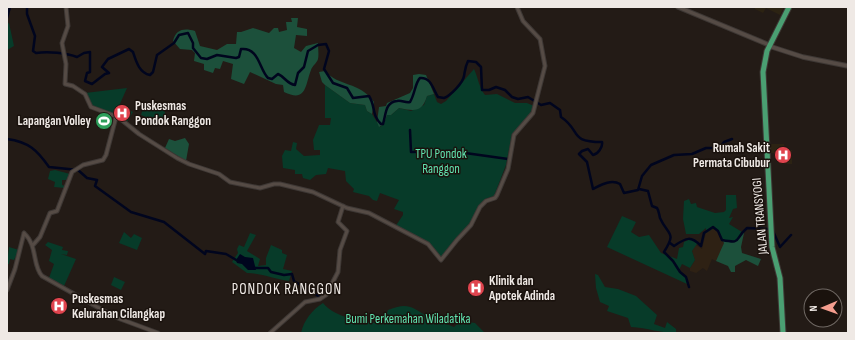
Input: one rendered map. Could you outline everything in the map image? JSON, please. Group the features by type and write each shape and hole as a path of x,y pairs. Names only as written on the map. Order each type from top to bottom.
{"highway":[{"name":"JALAN TRANSYOGI","path":"781,333 780,278 774,263 772,247 763,72 766,45 787,7"}],"main road":[{"path":"678,7 735,30 766,45 803,58 848,66"}],"street":[{"path":"66,7 68,26 63,41 66,64 66,84 73,86 86,95 88,104 92,108 116,117 177,158 189,164 219,174 230,182 260,188 280,184 313,192 343,206 369,213 428,244 441,260 457,240 472,225 480,207 486,201 495,198 497,195 508,169 514,135 528,120 537,102 544,66 542,47 540,39 523,21 517,7"},
{"path":"33,245 40,237 50,213 57,211 70,175 84,164 103,160 116,117"},
{"path":"270,333 305,302 320,299 326,295 338,272 340,250 347,231 338,222 343,206"},
{"path":"7,290 16,269 24,233 33,245 42,276 115,317 158,333"}],"shaded area":[{"path":"755,7 784,7 780,15 766,8 763,13 755,9"},
{"name":"Rumah Sakit Permata Cibubur","path":"772,144 784,144 785,150 792,150 792,164 779,164 778,159 774,158 774,153 769,153 768,146"},
{"path":"714,228 718,231 720,238 724,243 716,261 712,259 707,271 703,268 696,273 690,271 690,268 695,260 692,251 694,246 696,245 702,249 706,233"}],"green space":[{"path":"291,18 298,18 297,27 307,29 307,36 296,35 294,48 301,52 306,46 318,43 317,60 304,91 297,95 284,92 283,85 276,84 250,72 244,84 231,79 233,64 223,61 220,69 215,68 213,73 204,70 204,64 194,61 195,53 192,50 180,49 173,41 176,34 181,30 191,30 195,31 200,46 217,50 227,44 236,44 237,32 253,28 269,33 274,28 278,28 279,32 287,30 286,22 292,22"},
{"path":"9,23 14,46 7,50 7,24"},
{"name":"TPU Pondok Ranggon","path":"474,69 481,89 485,95 497,94 515,103 527,103 534,106 528,117 512,134 506,165 494,196 485,199 468,226 442,259 429,244 395,227 403,215 403,212 394,209 399,200 380,193 377,201 373,200 369,196 353,192 354,189 346,181 345,171 328,168 326,174 316,175 310,180 303,178 302,174 295,174 295,170 283,168 282,156 285,150 291,151 293,142 297,143 296,149 304,156 320,155 320,150 314,150 313,140 319,125 330,125 331,118 325,118 325,85 350,103 365,105 367,111 372,114 380,127 384,124 387,115 391,115 399,108 411,111 424,105 427,96 434,94 437,102 441,104 446,101"},
{"path":"325,71 336,80 356,87 368,95 374,102 372,114 367,111 365,105 350,103 325,85 322,82 319,72"},
{"path":"413,75 426,75 434,94 427,96 423,105 417,110 399,108 391,115 387,115 384,124 379,127 377,122 379,107 386,106 387,103 410,93 413,88"},
{"path":"127,88 115,115 91,107 85,93"},
{"path":"145,102 163,103 165,113 164,125 141,115"},
{"path":"122,106 133,112 127,122 118,116"},
{"path":"185,138 189,144 186,161 165,148 169,139 175,141"},
{"path":"55,170 70,174 66,180 62,180 62,185 66,186 65,188 54,187 55,182 48,179 50,171"},
{"path":"726,195 736,195 737,208 733,209 729,218 733,217 729,224 742,232 737,241 723,241 718,231 714,228 706,233 706,228 699,234 686,234 683,219 684,201 689,199 691,204 696,203 697,207 715,213 724,212 726,210"},
{"path":"622,216 636,222 631,232 639,237 649,235 661,253 677,259 679,248 683,247 684,242 690,239 696,240 697,244 692,251 695,260 690,268 682,264 679,270 686,278 687,284 607,247"},
{"path":"124,232 131,238 134,234 142,238 137,250 119,243"},
{"path":"742,232 744,233 741,247 742,253 761,259 758,266 746,260 735,266 735,272 731,272 728,266 716,261 724,243 723,241 737,241"},
{"path":"250,233 256,235 247,251 260,259 258,266 266,265 266,258 271,245 282,250 282,253 287,255 283,269 292,271 289,281 247,273 232,262 238,253 237,249 239,245 244,247"},
{"path":"48,242 63,247 62,250 68,251 67,255 61,254 76,259 64,286 49,278 54,264 49,261 52,250 45,245"},
{"path":"9,247 19,250 18,256 16,256 14,260 10,259 9,264 7,264"},
{"path":"595,274 598,275 605,287 618,289 636,296 657,315 654,324 665,328 667,322 676,329 676,333 631,327 628,318 607,311 609,306 600,302 596,288"},
{"path":"114,277 125,282 121,290 111,285"},
{"name":"Bumi Perkemahan Wiladatika","path":"323,303 335,313 343,316 383,324 388,310 405,306 413,308 454,327 460,321 475,323 485,333 301,333 309,316"}],"water":[{"path":"240,254 245,257 253,258 256,270 248,270 242,264 237,263 236,260"}],"waterway":[{"path":"7,18 10,7"},
{"path":"27,7 27,14 35,36 33,51 36,53 63,53 77,57 84,53 90,52 90,72 87,73 85,81 92,84 105,74 109,73 102,67 108,59 129,49 133,52 137,63 143,72 150,75 153,72 157,55 174,43 179,35 188,33 193,43 193,48 201,58 207,59 217,55 236,58 239,57 241,49 247,49 252,51 258,59 268,78 272,79 278,74 295,85 298,73 304,67 308,51 318,45 326,44 329,51 324,69 333,83 347,88 353,98 369,96 376,117 381,124 383,124 388,106 390,104 399,101 410,102 420,78 427,79 438,97 444,98 459,86 463,79 468,61 476,62 481,67 482,90 489,90 496,87 505,90 512,97 518,99 528,97 541,105 550,103 560,110 561,117 580,138 591,142 602,142 601,148 595,154 593,155 588,149 579,154 587,162 593,189 606,183 613,182 620,184 624,193 638,190 642,176 651,165 674,155 692,154 706,148 719,148 724,142 732,139"},
{"path":"410,130 411,152 451,151 508,159"},
{"path":"7,139 21,142 32,148 49,167 78,170 87,178 97,180 95,186 131,212 164,222 205,254 206,251 226,254 238,261"},
{"path":"639,189 648,191 652,206 658,209 660,218 671,237 664,252 673,261 680,272 686,277 689,287"},
{"path":"670,243 674,246 686,239 691,239 701,246 704,233 713,227 718,231 722,240 733,242 737,240 747,228 767,229"},
{"path":"773,231 780,247 791,235"},
{"path":"254,268 268,268 271,272 284,275 292,274 294,281 320,297"}],"place":[{"name":"Puskesmas Pondok Ranggon","path":"122,113"},
{"name":"Lapangan Volley","path":"104,121"},
{"name":"Rumah Sakit Permata Cibubur","path":"783,155"},
{"name":"Klinik dan Apotek Adinda","path":"476,288"},
{"name":"Puskesmas Kelurahan Cilangkap","path":"59,306"}],"district":[{"name":"PONDOK RANGGON","path":"287,289"}]}
